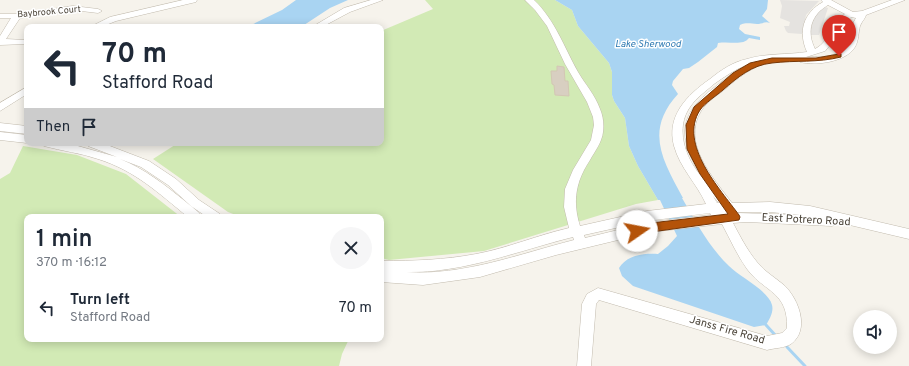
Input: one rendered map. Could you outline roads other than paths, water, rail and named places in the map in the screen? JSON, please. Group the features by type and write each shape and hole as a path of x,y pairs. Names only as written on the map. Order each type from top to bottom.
{"street":[{"path":"101,24 113,19 193,0"},
{"path":"321,24 347,10 379,0"},
{"path":"529,0 538,7 555,31 575,74 592,101 599,126 596,139 570,186 569,200 572,217 576,231 582,243"},
{"path":"812,53 805,35 806,23 813,11 827,1 851,14 861,16 901,0"},
{"name":"Baybrook Court","path":"0,16 17,16 73,8 98,11"},
{"path":"713,208 704,190 690,170 679,141 677,128 681,110 686,103 702,88 726,70 736,65 766,56 812,53 827,46 842,20 851,14"},
{"path":"0,41 17,16"},
{"path":"727,215 692,149 690,125 697,109 736,75 753,65 772,60 829,58 839,56 846,52 853,42 857,22 861,16"},
{"path":"832,36 844,37 853,42"},
{"path":"0,41 24,42"},
{"path":"0,108 24,92"},
{"path":"0,127 24,130"},
{"path":"0,136 24,139"},
{"path":"62,146 99,154 137,170 163,188 193,214"},
{"path":"100,146 145,164 172,182 195,203 212,214"},
{"name":"East Potrero Road","path":"384,276 423,279 466,274 507,265 649,222 700,209 713,208 727,215"},
{"name":"East Potrero Road","path":"384,266 423,267 457,263 500,253 576,231 649,222 706,220 727,215 865,224 909,234"},
{"name":"Janss Fire Road","path":"584,366 590,304 592,298 598,294 767,343 786,339 794,330 795,316 788,299 779,288 754,268 745,255 727,215"}],"water":[{"path":"296,0 348,0 330,8 306,24 253,24 282,10"},
{"name":"Lake Sherwood","path":"555,0 768,0 767,9 762,16 770,23 749,23 740,25 739,29 745,34 760,37 760,40 749,38 740,43 718,43 717,47 698,62 689,68 683,69 673,81 672,85 678,94 668,108 662,121 659,133 660,146 669,171 682,198 703,234 715,251 729,266 760,289 770,300 772,310 771,316 766,325 754,327 633,286 622,276 619,268 626,260 636,256 658,254 677,236 660,200 658,200 638,166 629,146 625,118 614,101 612,95 612,72 609,63 578,26 572,10"}],"waterway":[{"path":"766,325 776,336"},
{"path":"787,347 805,366"}]}
